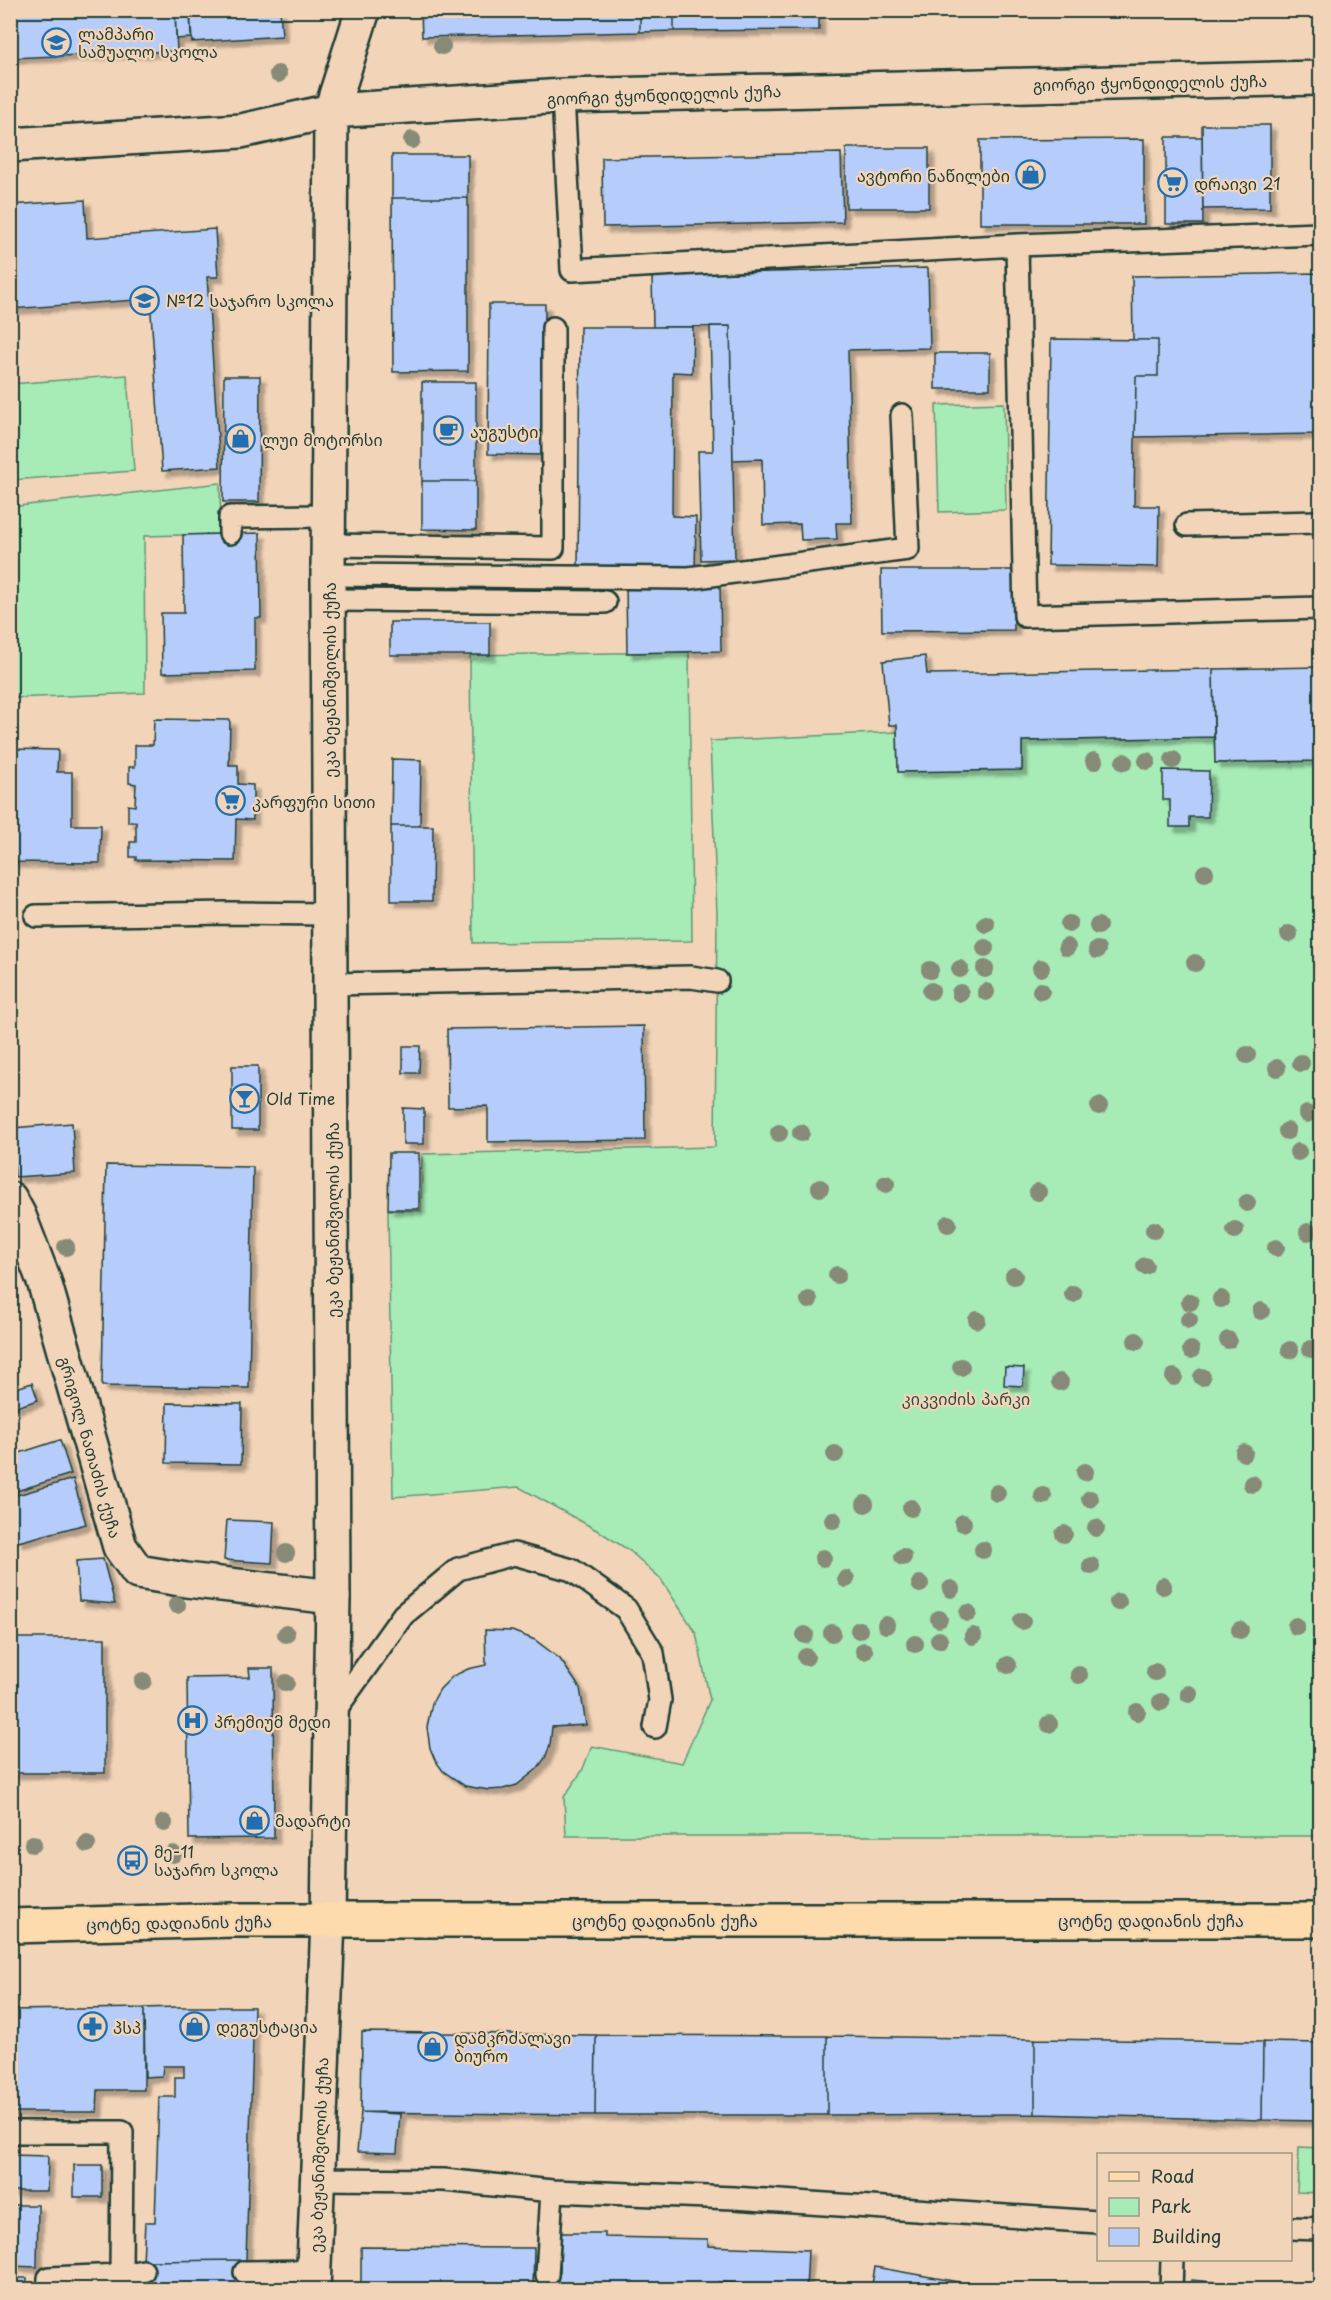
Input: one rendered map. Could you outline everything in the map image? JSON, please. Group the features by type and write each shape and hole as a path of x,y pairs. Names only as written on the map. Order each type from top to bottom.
{"main road":[{"name":"ცოტნე დადიანის ქუჩა","path":"10,1926 234,1920 1320,1920"}],"street":[{"name":"ეკა ბეჟანიშვილის ქუჩა","path":"313,2280 328,1921 333,1597 329,559 331,111 363,10"},
{"name":"გიორგი ჭყონდიდელის ქუჩა","path":"10,145 241,131 331,111 563,96 1320,78"},
{"name":"გრიგოლ ნათაძის ქუჩა","path":"10,1199 20,1216 44,1281 120,1547 138,1572 186,1580 333,1597"}],"lane":[{"path":"563,96 572,270 1017,245 1320,234"},
{"path":"1017,245 1025,616 1320,608"},
{"path":"329,559 553,548 553,328"},
{"path":"329,559 689,578 908,549 902,415"},
{"path":"230,533 230,518 329,559 605,602"},
{"path":"1187,525 1320,522"},
{"path":"36,916 330,914"},
{"path":"331,984 691,977 717,981"},
{"path":"331,1716 403,1615 458,1569 514,1554 572,1570 627,1609 653,1653 660,1700 655,1728"},
{"path":"10,2132 122,2133 121,2282"},
{"path":"316,2179 444,2180 552,2191 734,2198 1097,2222"},
{"path":"547,2276 552,2191"},
{"path":"1292,2228 1320,2229"},
{"path":"1171,2289 1172,2261"},
{"path":"48,2289 49,2278 121,2282 142,2271"},
{"path":"245,2272 313,2280"}],"green space":[{"path":"127,375 134,471 11,480 11,384"},
{"path":"1004,403 1006,510 939,512 936,405"},
{"path":"220,483 221,534 144,536 145,693 11,698 10,507"},
{"path":"689,652 692,941 473,943 470,655"},
{"name":"კიკვიძის პარკი","path":"897,732 898,772 1022,770 1022,741 1214,737 1215,763 1320,761 1320,1836 566,1836 564,1797 582,1771 592,1746 682,1763 710,1700 696,1633 660,1578 630,1551 519,1487 393,1497 388,1210 421,1211 422,1154 715,1147 717,914 710,741"},
{"path":"1299,2147 1320,2148 1320,2193 1297,2192"}],"building":[{"path":"10,10 175,10 177,51 10,58"},
{"path":"175,10 190,10 191,38 176,39"},
{"path":"190,10 280,10 282,36 192,42"},
{"path":"421,10 640,10 640,32 422,37"},
{"path":"640,10 674,10 674,31 640,32"},
{"path":"674,10 819,10 819,30 674,31"},
{"path":"1202,125 1270,125 1270,208 1203,209"},
{"path":"1166,137 1202,137 1203,224 1166,224"},
{"path":"1144,139 1144,224 980,224 980,140"},
{"path":"846,148 929,148 929,208 846,208"},
{"path":"841,153 843,222 603,227 602,158"},
{"path":"392,155 468,155 468,198 392,198"},
{"path":"392,198 468,198 468,371 393,372"},
{"path":"85,200 87,238 215,229 218,277 207,277 220,467 162,471 150,299 10,309 10,205"},
{"path":"928,268 930,348 848,350 852,523 836,523 837,539 801,540 800,524 763,525 762,459 733,460 730,326 653,327 652,275"},
{"path":"1320,273 1320,434 1135,437 1136,376 1158,376 1158,340 1133,340 1132,276"},
{"path":"489,304 545,304 544,455 488,454"},
{"path":"710,326 730,326 735,559 701,560 698,451 713,451"},
{"path":"580,327 693,327 692,373 673,372 672,516 696,517 695,572 578,571"},
{"path":"1051,339 1158,340 1158,376 1136,376 1134,506 1159,506 1158,567 1048,565"},
{"path":"935,353 990,353 990,389 935,389"},
{"name":"ლუი მოტორსი","path":"224,376 260,376 259,502 223,502"},
{"name":"აუგუსტი","path":"422,382 476,382 476,481 422,481"},
{"path":"422,481 476,481 476,530 422,529"},
{"path":"260,533 261,618 255,618 255,671 162,673 161,613 184,613 183,535"},
{"path":"881,570 1014,570 1014,630 882,631"},
{"path":"720,584 721,651 627,653 626,585"},
{"path":"390,622 490,622 490,655 390,655"},
{"path":"925,656 927,674 1213,669 1214,737 1022,741 1022,770 898,772 897,725 889,725 883,661"},
{"path":"1320,667 1320,761 1215,763 1213,669"},
{"path":"154,719 230,720 229,765 238,765 238,784 253,785 253,820 236,819 235,861 136,860 136,857 130,857 130,842 136,842 136,822 128,822 128,805 135,806 136,784 129,783 129,767 135,767 135,745 153,745"},
{"path":"10,749 58,750 57,772 72,772 72,825 101,825 100,863 10,862"},
{"path":"392,759 421,760 420,826 391,826"},
{"path":"1163,770 1209,771 1208,817 1189,817 1189,827 1170,827 1170,800 1163,800"},
{"path":"391,826 433,826 432,901 391,901"},
{"path":"644,1026 645,1140 488,1142 488,1106 448,1107 447,1029"},
{"path":"403,1046 420,1046 419,1073 403,1073"},
{"name":"Old Time","path":"232,1066 258,1066 258,1130 232,1130"},
{"path":"403,1108 424,1109 424,1144 403,1144"},
{"path":"72,1123 75,1173 15,1177 12,1128"},
{"path":"389,1153 419,1153 419,1209 388,1209"},
{"path":"106,1165 253,1167 249,1388 102,1386"},
{"path":"1005,1367 1024,1368 1023,1386 1004,1385"},
{"path":"32,1383 38,1400 10,1409 10,1390"},
{"path":"167,1403 242,1404 241,1464 166,1463"},
{"path":"60,1440 71,1474 10,1493 10,1456"},
{"path":"73,1479 86,1524 18,1542 10,1521 10,1497"},
{"path":"227,1520 274,1522 272,1563 224,1560"},
{"path":"103,1559 115,1604 79,1601 76,1561"},
{"path":"485,1630 512,1631 535,1640 560,1659 580,1688 586,1725 552,1727 550,1745 537,1769 517,1785 489,1790 465,1786 443,1771 430,1748 427,1727 432,1703 440,1689 453,1676 468,1669 486,1665"},
{"path":"10,1638 105,1638 105,1773 10,1773"},
{"path":"249,1668 273,1668 274,1838 189,1839 187,1678 250,1677"},
{"path":"254,2007 246,2260 143,2261 145,2222 155,2222 159,2097 175,2097 175,2077 184,2077 184,2066 163,2066 162,2076 145,2077 144,2008"},
{"path":"144,2008 144,2090 98,2090 97,2112 10,2112 10,2010"},
{"path":"362,2032 596,2035 595,2115 361,2112"},
{"path":"596,2035 827,2036 827,2115 595,2115"},
{"path":"827,2036 1035,2039 1035,2114 827,2115"},
{"path":"1035,2039 1263,2042 1262,2120 1035,2114"},
{"path":"1263,2042 1320,2043 1320,2121 1262,2120"},
{"path":"361,2112 400,2114 397,2153 357,2152"},
{"path":"12,2155 48,2156 47,2191 11,2191"},
{"path":"74,2165 102,2165 102,2197 74,2197"},
{"path":"10,2205 38,2205 37,2267 10,2266"},
{"path":"561,2233 605,2233 605,2237 708,2239 708,2246 808,2250 806,2290 748,2290 749,2284 718,2282 718,2290 553,2290 553,2272 560,2272"},
{"path":"361,2247 534,2248 533,2290 361,2290"},
{"path":"246,2260 244,2290 142,2290 143,2261"},
{"path":"875,2267 1003,2290 871,2290"},
{"path":"10,2278 27,2278 26,2290 10,2290"},
{"path":"1191,2280 1300,2290 1190,2290"}],"place":[{"name":"ლამპარი საშუალო სკოლა","path":"57,42"},
{"name":"ავტორი ნაწილები","path":"1031,175"},
{"name":"დრაივი 21","path":"1173,183"},
{"name":"№12 საჯარო სკოლა","path":"145,300"},
{"name":"აუგუსტი","path":"449,431"},
{"name":"ლუი მოტორსი","path":"241,439"},
{"name":"კარფური სითი","path":"231,801"},
{"name":"Old Time","path":"245,1098"},
{"name":"პრემიუმ მედი","path":"193,1721"},
{"name":"მადარტი","path":"254,1820"},
{"name":"მე-11 საჯარო სკოლა","path":"133,1860"},
{"name":"დეგუსტაცია","path":"195,2026"},
{"name":"პსპ","path":"92,2027"},
{"name":"დამკრძალავი ბიურო","path":"433,2046"}]}
